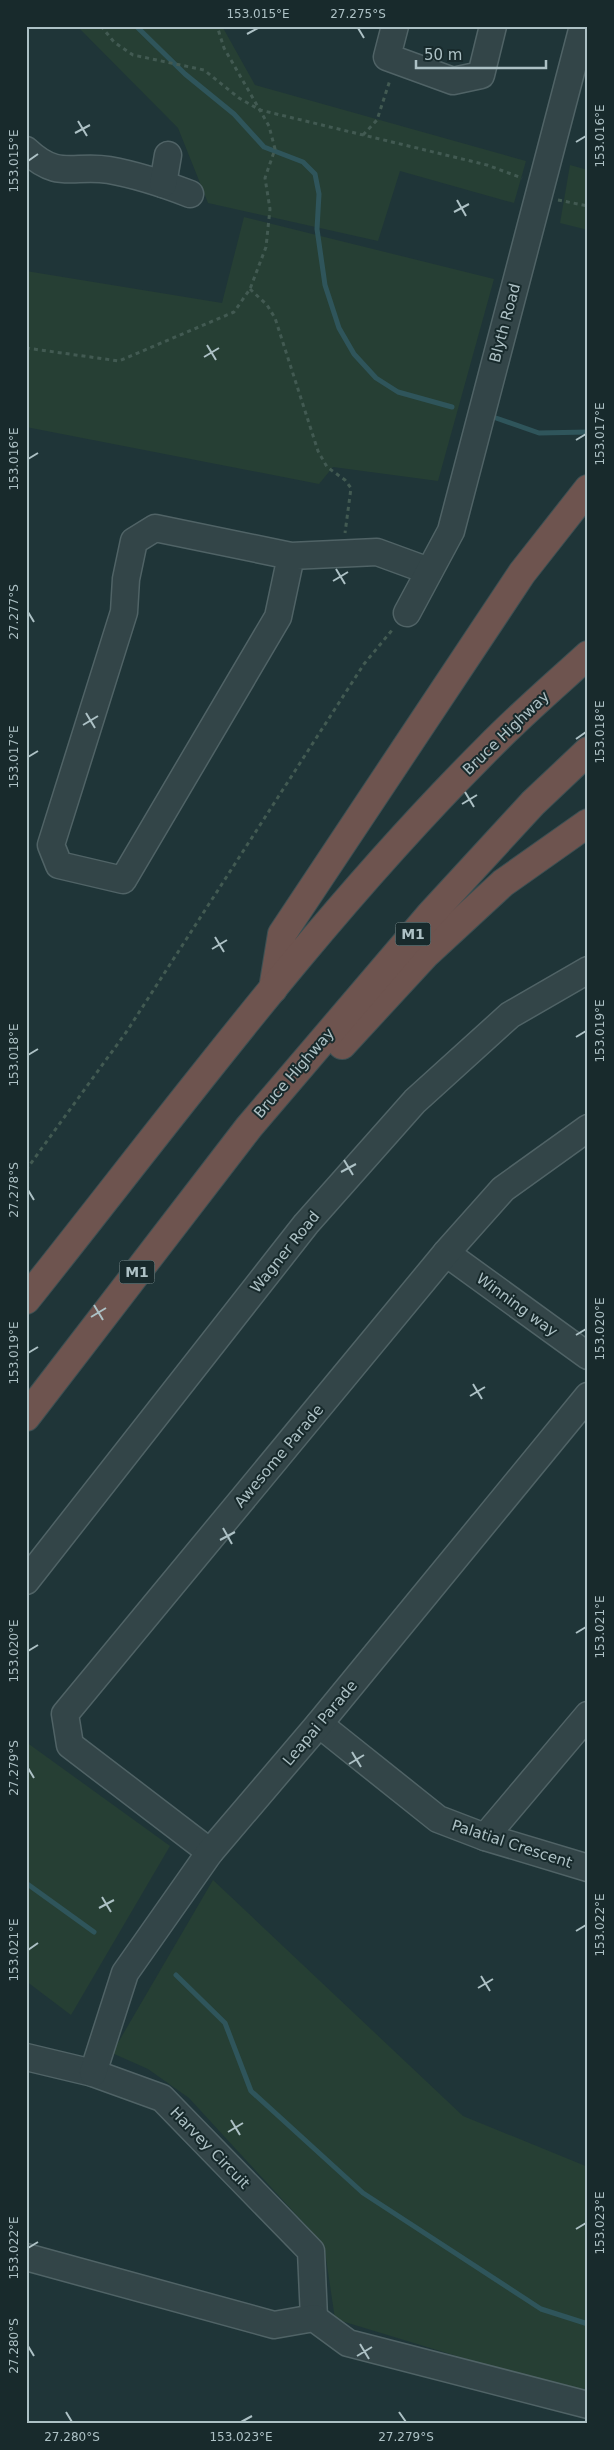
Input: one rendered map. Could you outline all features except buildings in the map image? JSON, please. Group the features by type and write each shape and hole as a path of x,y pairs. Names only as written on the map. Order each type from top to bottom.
{"highway":[{"path":"273,989 282,934 522,573 588,489"},
{"name":"Bruce Highway","path":"26,1300 273,989 383,861 488,748 588,655"},
{"name":"Bruce Highway","path":"26,1417 249,1127 429,916 533,803 588,751"},
{"path":"249,1127 296,1090 342,1046 425,955 503,883 588,823"}],"street":[{"path":"395,26 387,57 453,81 481,75 493,26"},
{"name":"Blyth Road","path":"407,612 451,531 583,26"},
{"path":"26,150 39,162 58,169 106,170 163,184 190,194"},
{"path":"163,184 168,155"},
{"path":"291,556 278,617 123,880 59,865 51,845 124,612 126,579 134,541 155,528 291,556 377,552 429,571"},
{"name":"Wagner Road","path":"26,1581 306,1224 415,1101 510,1015 588,970"},
{"name":"Awesome Parade","path":"210,1852 70,1745 66,1714 446,1253 503,1189 588,1128"},
{"name":"Winning way","path":"446,1253 588,1356"},
{"name":"Leapai Parade","path":"93,2073 125,1973 210,1852 319,1724 588,1396"},
{"path":"485,1837 588,1715"},
{"name":"Palatial Crescent","path":"319,1724 438,1819 485,1837 588,1868"},
{"name":"Harvey Circuit","path":"26,2057 93,2073 162,2098 282,2224 311,2251 314,2318"},
{"path":"26,2257 274,2325 314,2318 348,2343 588,2405"}],"path":[{"path":"102,26 114,42 133,55 204,70 239,98 260,110 487,165 540,190 588,206"},
{"path":"26,348 118,361 234,312 250,289 266,247 270,208 265,178 275,149 269,126 224,48 217,26"},
{"path":"363,135 377,120 397,61"},
{"path":"250,289 268,305 274,318 318,451 327,467 345,480 351,488 342,554"},
{"path":"26,1170 127,1031 364,664 407,612"}],"green space":[{"path":"77,26 222,26 255,85 526,161 514,203 400,171 378,241 208,203 178,128"},
{"path":"570,165 588,170 588,230 560,223"},
{"path":"244,217 494,279 438,481 333,467 319,484 26,427 26,271 222,303"},
{"path":"26,1742 170,1846 71,2015 26,1981"},
{"path":"213,1880 463,2116 588,2167 588,2396 335,2319 324,2245 189,2098 148,2069 112,2053"}],"waterway":[{"path":"136,26 185,74 234,114 264,147 303,162 315,174 319,194 317,229 325,285 339,328 354,354 376,378 398,392 452,407"},
{"path":"496,418 539,433 588,432"},
{"path":"26,1883 94,1932"},
{"path":"176,1975 225,2023 251,2091 363,2193 541,2309 588,2324"}]}
